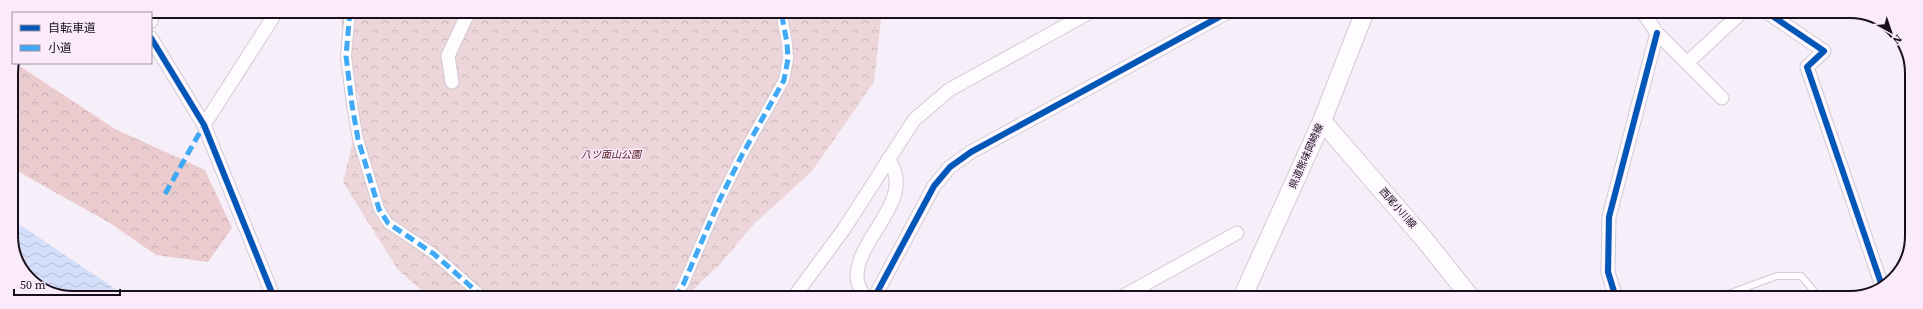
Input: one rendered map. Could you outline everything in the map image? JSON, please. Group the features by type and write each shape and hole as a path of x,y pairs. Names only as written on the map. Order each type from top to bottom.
{"main road":[{"name":"県道熊味岡崎線","path":"1245,291 1322,121 1362,18"},
{"name":"西尾小川線","path":"1322,121 1424,239 1465,291"}],"street":[{"path":"204,125 272,18"},
{"path":"349,18 346,56 352,105 358,139 379,209 388,223 434,254 476,291"},
{"path":"452,82 448,56 466,18"},
{"path":"679,291 720,199 742,155 784,80 787,54 782,18"},
{"path":"798,291 844,229 914,120 949,90 1079,18"},
{"path":"878,291 934,186 950,167 971,152 1217,18"},
{"path":"1647,18 1657,33 1722,98"},
{"path":"1687,63 1736,18"},
{"path":"1774,18 1824,51 1807,67 1881,282"},
{"path":"1614,291 1608,272 1609,217 1657,33"},
{"path":"152,40 204,125 271,291"},
{"path":"862,291 857,278 860,260 864,249 892,204 897,185 893,165 888,159"},
{"path":"1133,291 1237,233"}],"lane":[{"path":"1740,291 1777,276 1801,276 1814,291"}],"green space":[{"name":"八ツ面山公園","path":"341,18 881,18 874,82 812,171 754,224 719,265 691,291 423,291 398,270 343,182 352,145 359,97 344,70"},
{"path":"19,65 115,129 205,170 232,228 208,262 156,255 110,223 18,171"}],"water":[{"path":"18,223 119,291 65,291 42,282 29,270 22,257 19,247"}],"marked path":[{"path":"349,18 346,56 352,105 358,139 379,209 388,223 434,254 476,291"},
{"path":"679,291 720,199 742,155 784,80 788,59 787,43 782,18"},
{"path":"165,194 204,125"}],"cycle path":[{"path":"878,291 934,186 950,167 971,152 1217,18"},
{"path":"1775,18 1824,51 1807,67 1881,282"},
{"path":"1614,291 1608,272 1609,217 1657,33"},
{"path":"152,40 204,125 271,291"}]}
